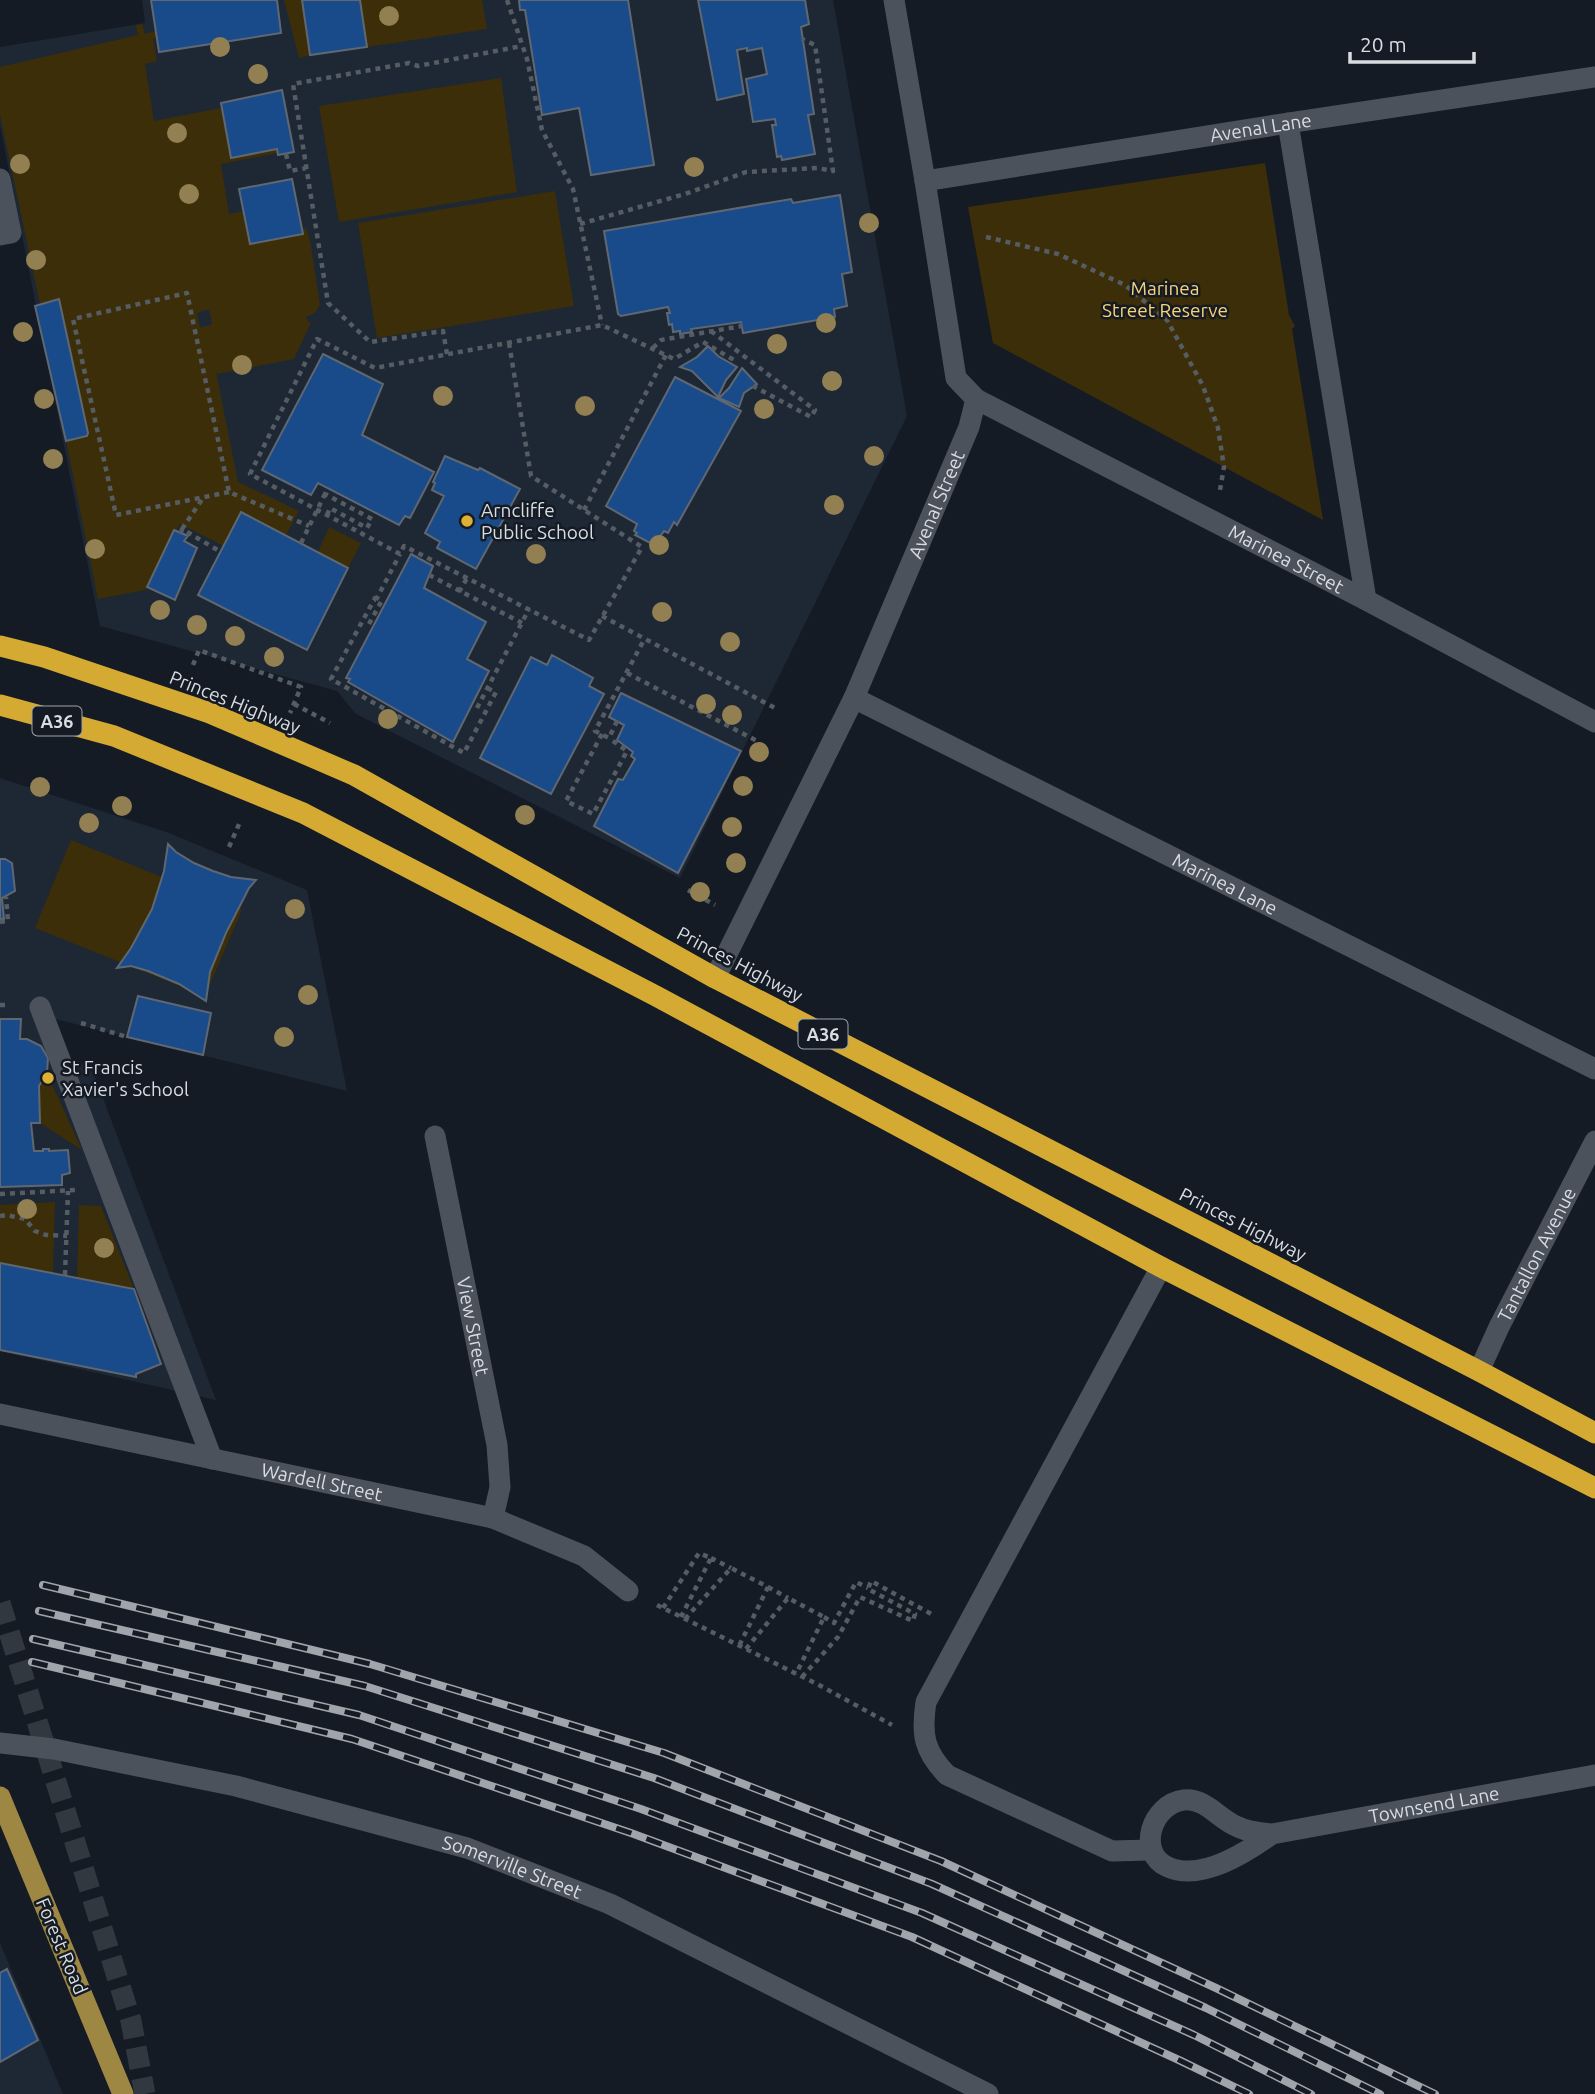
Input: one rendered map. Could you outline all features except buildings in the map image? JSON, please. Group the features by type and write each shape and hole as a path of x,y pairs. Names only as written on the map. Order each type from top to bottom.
{"highway":[{"name":"Princes Highway","path":"0,646 44,657 210,713 354,775 715,978 1595,1433"},
{"name":"A36","path":"0,705 114,736 303,813 656,996 1161,1267 1595,1488"}],"main road":[{"name":"Forest Road","path":"0,1797 123,2094"}],"street":[{"path":"894,0 956,378 976,399"},
{"name":"Avenal Lane","path":"925,181 1595,77"},
{"path":"1288,123 1366,600"},
{"path":"0,180 5,234"},
{"name":"Marinea Street","path":"976,399 1366,600 1595,722"},
{"name":"Avenal Street","path":"715,978 854,698 969,427 976,399"},
{"name":"Marinea Lane","path":"854,698 1595,1069"},
{"path":"40,1007 212,1459"},
{"name":"View Street","path":"435,1136 497,1445 500,1487 493,1518"},
{"name":"Tantallon Avenue","path":"1479,1371 1595,1141"},
{"path":"1151,1850 1112,1851 947,1775 933,1760 925,1743 923,1722 926,1702 1161,1267"},
{"name":"Wardell Street","path":"0,1414 493,1518 584,1556 628,1591"},
{"name":"Somerville Street","path":"0,1744 54,1749 236,1786 467,1848 610,1904 988,2094"},
{"name":"Townsend Lane","path":"1272,1834 1250,1850 1226,1862 1191,1870 1167,1867 1151,1850 1150,1839 1157,1816 1163,1808 1183,1801 1194,1800 1235,1826 1251,1832 1272,1834 1595,1774"}],"path":[{"path":"507,0 522,46 542,130 573,189 602,325"},
{"path":"580,224 685,194 746,172 817,168 833,171 815,45 802,39"},
{"path":"447,354 443,331 370,342 328,303 293,85 409,64 418,66 522,46"},
{"path":"286,154 290,171 306,168"},
{"path":"986,237 1058,254 1125,285 1167,320 1203,386 1218,428 1224,467 1214,521"},
{"path":"229,492 187,293 73,319 116,514 229,492 309,526"},
{"path":"400,554 250,474 317,339 375,368 602,325 674,359 703,342 733,360 732,364"},
{"path":"653,348 661,340 742,326"},
{"path":"711,331 815,410 811,417 753,386"},
{"path":"489,689 496,692 464,753 331,680 404,546 589,639 642,547 531,476 509,343"},
{"path":"584,510 666,355"},
{"path":"301,543 327,491 372,519 367,528 330,508 327,515"},
{"path":"203,497 181,531 221,552"},
{"path":"429,575 522,623"},
{"path":"460,592 467,578"},
{"path":"369,624 381,602 376,600"},
{"path":"477,708 529,609"},
{"path":"602,616 775,708"},
{"path":"602,734 566,801 593,814 627,751 609,738 602,734 595,731 645,638"},
{"path":"193,665 199,650 301,687"},
{"path":"626,673 760,742"},
{"path":"294,704 330,723"},
{"path":"609,738 617,721"},
{"path":"688,890 718,906"},
{"path":"0,922 8,921 6,897"},
{"path":"0,1194 109,1189"},
{"path":"65,1275 68,1191"},
{"path":"0,1216 25,1219 35,1231 47,1235 67,1236"},
{"path":"799,1675 838,1637 860,1597 913,1621 915,1614 856,1582 834,1623 699,1553 663,1608 799,1675 925,1743"},
{"path":"683,1618 711,1558"},
{"path":"683,1618 731,1569"},
{"path":"868,1589 871,1581 964,1632"},
{"path":"739,1646 768,1587"},
{"path":"746,1650 788,1598"},
{"path":"799,1675 824,1617"}],"shaded area":[{"name":"Arncliffe Public School","path":"142,0 833,0 907,416 680,878 356,714 337,691 100,626 0,125 0,47 145,23"},
{"name":"St Francis Xavier's School","path":"0,778 169,833 307,890 347,1091 55,1019 71,1060 91,1066 216,1400 0,1351"},
{"path":"0,1943 63,2094 0,2094"}],"green space":[{"path":"284,0 302,0 310,55 299,58"},
{"path":"360,0 482,0 487,29 367,47"},
{"path":"142,24 145,34 156,31 157,37 153,39 157,61 145,64 154,121 221,108 231,158 277,149 278,153 221,164 229,214 244,211 251,244 303,234 302,229 306,228 320,305 315,313 306,317 309,323 312,320 294,359 217,374 215,367 238,482 299,511 286,535 242,512 224,546 180,524 145,590 98,599 66,441 87,436 88,432 59,300 40,304 0,115 0,67 138,35 136,25","holes":["209,309 212,324 200,328 197,313"]},
{"path":"501,78 517,192 339,222 319,106"},
{"name":"Marinea Street Reserve","path":"1265,163 1289,315 1295,326 1292,329 1323,520 993,343 968,207"},
{"path":"555,191 574,306 377,338 358,223"},
{"path":"329,527 361,543 348,568 318,552"},
{"path":"71,840 242,910 205,996 35,928"},
{"path":"47,1073 82,1150 40,1123 39,1086"},
{"path":"55,1202 53,1273 0,1263 0,1205"},
{"path":"79,1205 101,1206 134,1289 77,1278"}],"tunnel":[{"path":"0,1603 131,2021 145,2094"}],"railway":[{"path":"43,1585 370,1664 664,1753 941,1861 1216,1988 1435,2094"},
{"path":"39,1611 365,1686 654,1778 932,1884 1206,2008 1380,2094"},
{"path":"33,1639 359,1715 641,1809 922,1913 1194,2035 1311,2094"},
{"path":"32,1662 352,1739 631,1833 912,1937 1249,2094"}],"place":[{"name":"Arncliffe Public School","path":"467,521"},
{"name":"St Francis Xavier's School","path":"48,1078"}]}
